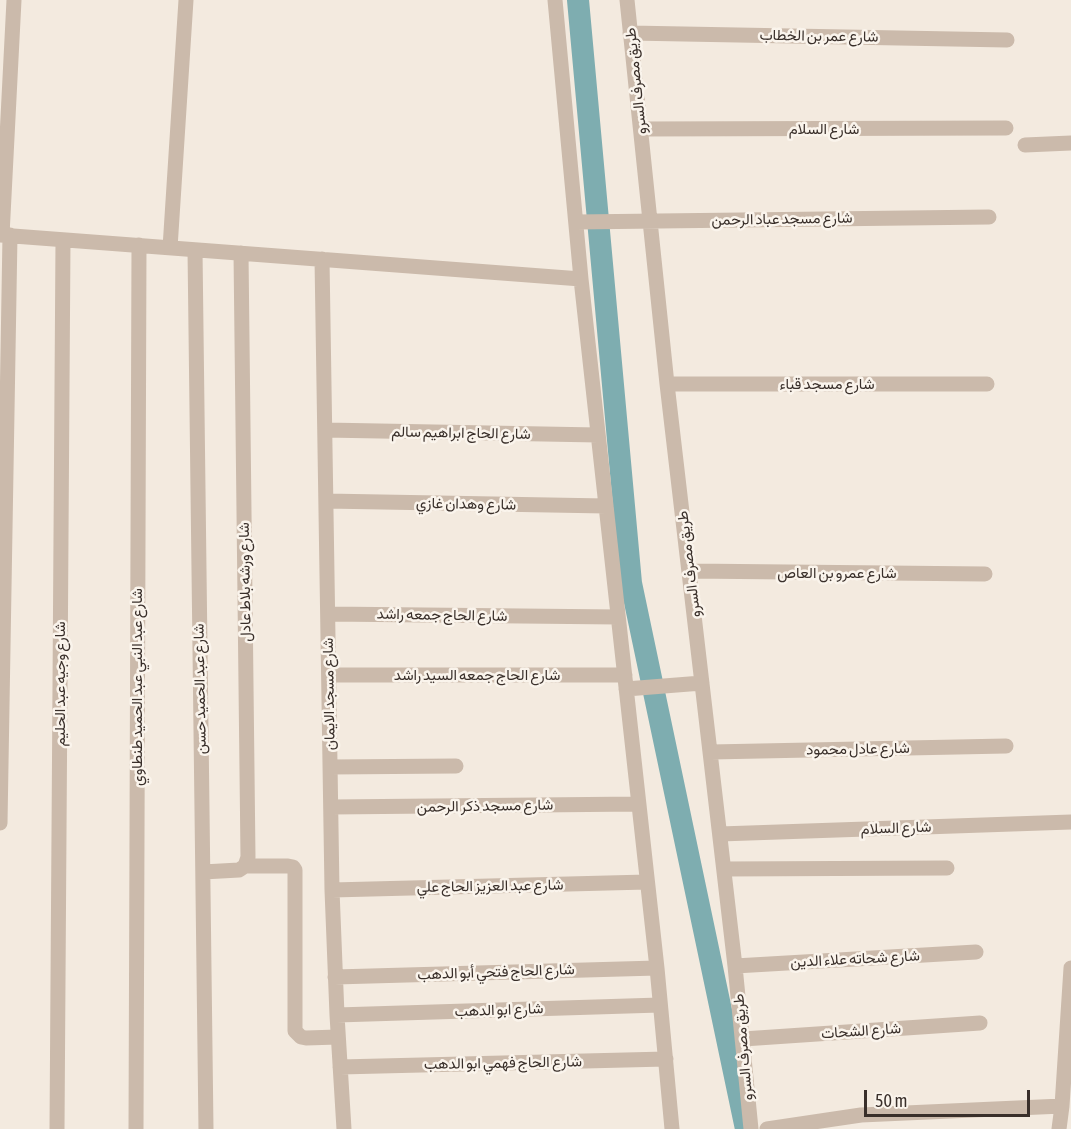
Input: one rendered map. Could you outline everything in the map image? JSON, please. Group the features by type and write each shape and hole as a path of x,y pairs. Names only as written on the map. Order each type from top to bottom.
{"street":[{"path":"0,823 4,235 14,0"},
{"path":"170,248 186,0"},
{"path":"555,0 581,279 657,968 672,1129"},
{"name":"طريق مصرف السرو","path":"627,0 667,384 711,752 751,1129"},
{"name":"شارع عمر بن الخطاب","path":"630,33 1007,40"},
{"name":"شارع السلام","path":"641,129 1006,128"},
{"path":"1025,145 1071,142"},
{"name":"شارع مسجد عباد الرحمن","path":"576,222 988,217"},
{"path":"4,235 581,279"},
{"name":"شارع وجيه عبد الحليم","path":"57,1129 63,240"},
{"name":"شارع عبد النبي عبد الحميد طنطاوي","path":"136,1129 139,245"},
{"name":"شارع عبد الحميد حسن","path":"195,250 206,1129"},
{"name":"شارع ورشه بلاط عادل","path":"241,253 248,857 245,866"},
{"name":"شارع مسجد الايمان","path":"322,259 332,890 344,1129"},
{"name":"شارع مسجد قباء","path":"667,384 987,384"},
{"name":"شارع الحاج ابراهيم سالم","path":"325,430 598,435"},
{"name":"شارع وهدان غازي","path":"326,501 606,506"},
{"name":"شارع عمرو بن العاص","path":"690,571 984,574"},
{"name":"شارع الحاج جمعه راشد","path":"328,614 618,617"},
{"name":"شارع الحاج جمعه السيد راشد","path":"329,675 702,683"},
{"name":"شارع عادل محمود","path":"711,752 1006,747"},
{"path":"330,767 456,766"},
{"name":"شارع مسجد ذكر الرحمن","path":"331,807 639,804"},
{"name":"شارع السلام","path":"720,834 1071,822"},
{"path":"202,872 233,872 245,866 293,867 295,870 295,1031 301,1038 338,1038"},
{"path":"724,869 947,868"},
{"name":"شارع عبد العزيز الحاج علي","path":"332,890 647,882"},
{"name":"شارع شحاته علاء الدين","path":"735,966 976,952"},
{"name":"شارع الحاج فتحي أبو الدهب","path":"335,977 657,968"},
{"path":"1059,1129 1071,968"},
{"name":"شارع ابو الدهب","path":"337,1015 660,1005"},
{"name":"شارع الشحات","path":"743,1039 980,1023"},
{"name":"شارع الحاج فهمي ابو الدهب","path":"340,1067 666,1059"},
{"path":"767,1129 861,1115 1062,1106"}],"waterway":[{"path":"578,0 631,583 746,1129"}]}
